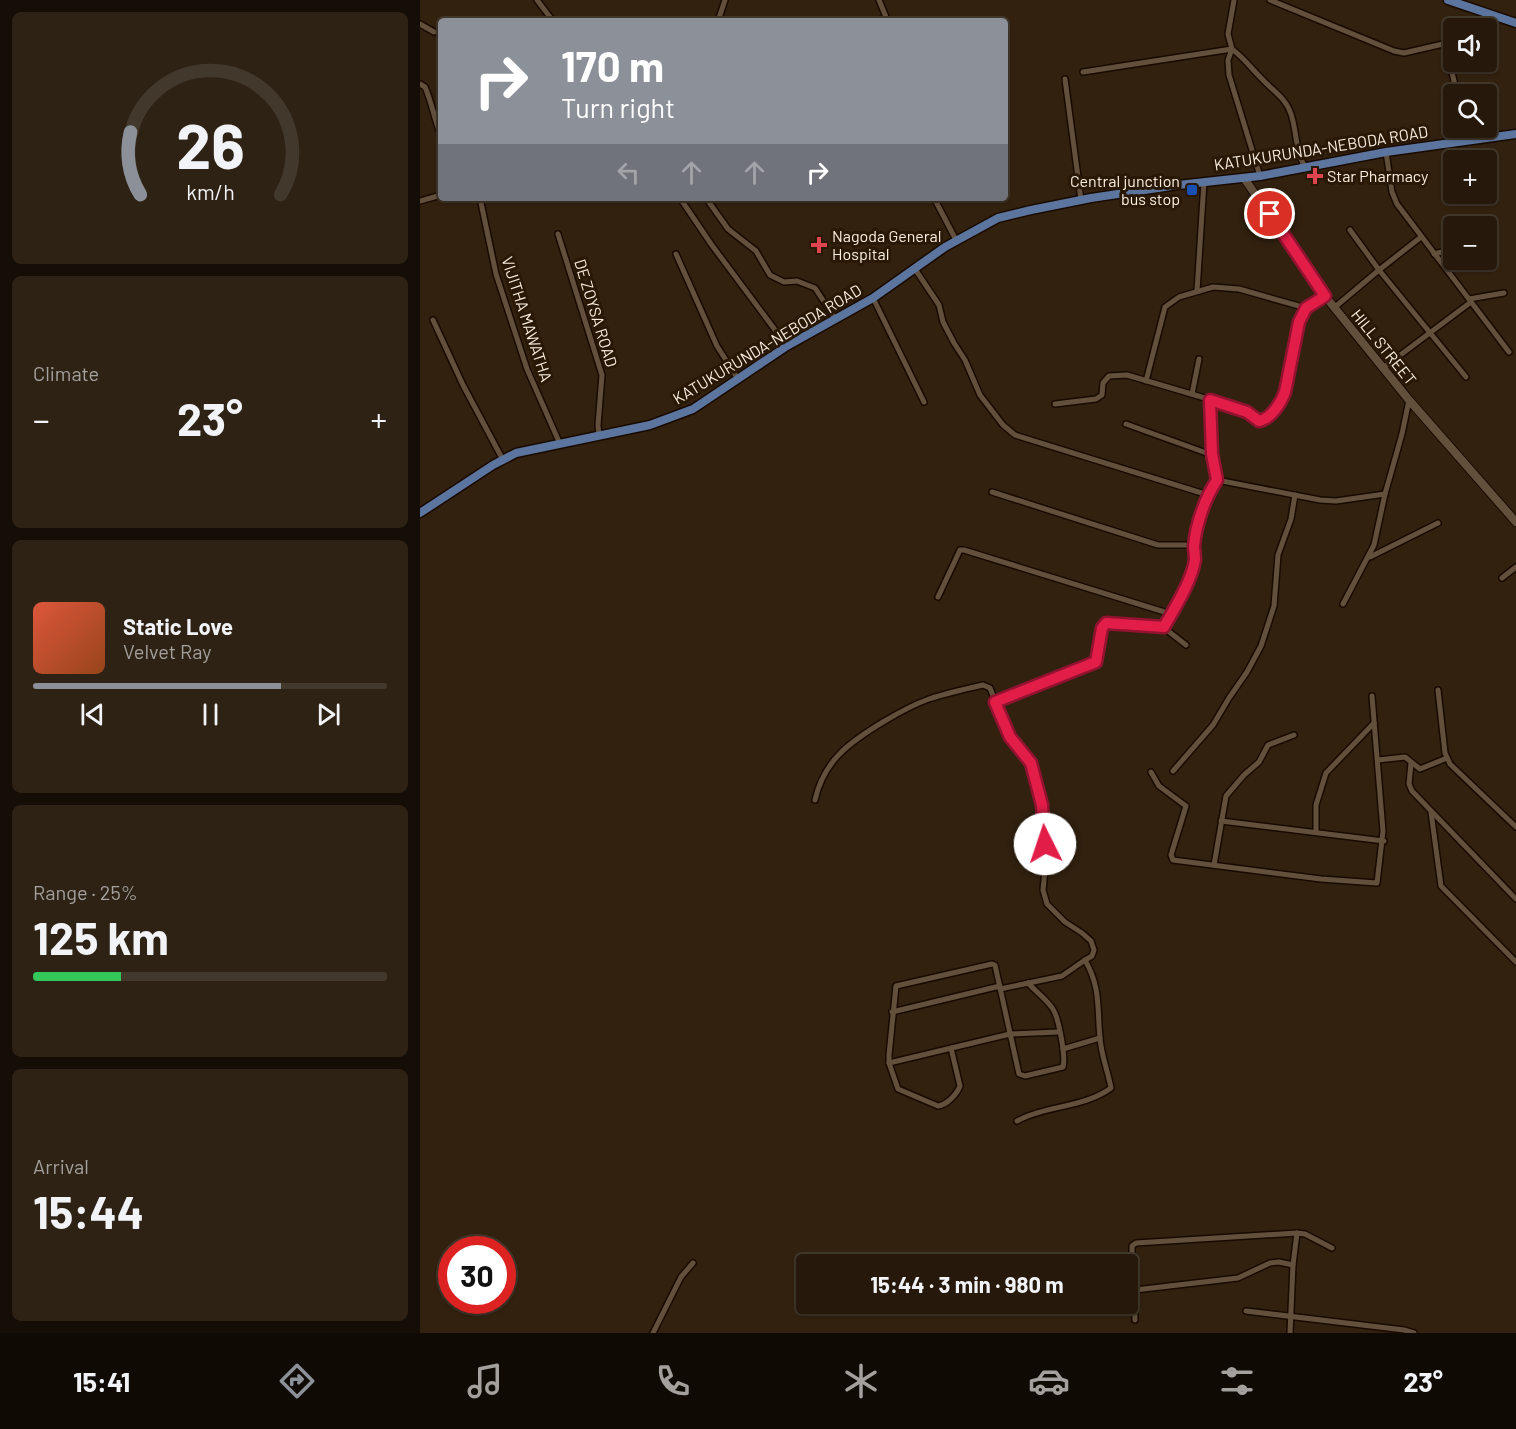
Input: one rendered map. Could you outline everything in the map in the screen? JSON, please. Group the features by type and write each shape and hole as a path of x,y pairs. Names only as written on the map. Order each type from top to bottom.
{"main road":[{"path":"1448,0 1516,23"},
{"name":"KATUKURUNDA-NEBODA ROAD","path":"420,513 516,453 673,418 693,409 787,346 873,298 956,240 980,226 1009,215 1081,200 1260,176 1386,152 1516,134"},
{"name":"HILL STREET","path":"1244,178 1325,296 1409,400 1516,522"}],"street":[{"path":"537,0 551,18"},
{"path":"719,18 725,0"},
{"path":"879,0 886,17"},
{"path":"1270,0 1394,51 1404,53 1443,44 1446,46 1455,84"},
{"path":"1232,1 1228,34 1232,49 1228,60 1229,75 1260,176"},
{"path":"420,24 435,32"},
{"path":"1083,72 1232,49 1280,95 1291,112 1300,161 1306,168"},
{"path":"1065,79 1081,200"},
{"path":"420,84 425,87 438,128"},
{"path":"1386,152 1396,204 1509,352"},
{"path":"1197,291 1204,182"},
{"path":"420,201 438,196"},
{"name":"VIJITHA MAWATHA","path":"481,201 496,274 527,369 560,444"},
{"path":"682,201 787,346"},
{"path":"708,201 728,229 756,251 773,277 784,282 797,281 815,288 836,320"},
{"path":"936,201 956,240"},
{"path":"1350,230 1379,270 1466,377"},
{"name":"DE ZOYSA ROAD","path":"558,234 602,375 599,436"},
{"path":"1335,307 1421,237"},
{"path":"1434,254 1443,252"},
{"path":"676,254 717,346 738,379"},
{"path":"915,269 939,304 943,322 965,360 980,394 1003,425 1015,435 1208,495"},
{"path":"1146,381 1165,307 1179,297 1213,287 1239,289 1306,308"},
{"path":"1383,368 1470,301 1504,293"},
{"path":"1054,404 1096,399 1102,395 1103,382 1109,376 1127,375 1247,412 1259,421 1267,419 1282,400 1285,392 1299,322 1306,308 1325,296"},
{"path":"873,298 924,402"},
{"path":"433,320 463,385 503,460"},
{"path":"1192,394 1199,359"},
{"path":"1164,627 1192,569 1195,560 1194,545 1208,495 1217,480 1212,454 1210,400"},
{"path":"1342,604 1369,557 1376,539 1409,400"},
{"path":"1126,424 1212,454"},
{"path":"1217,480 1320,500 1336,501 1385,494"},
{"path":"992,492 1158,545 1194,545"},
{"path":"1173,771 1213,725 1261,646 1274,606 1278,555 1291,519 1295,495"},
{"path":"1369,557 1438,523"},
{"path":"938,597 960,550 964,550 1171,614"},
{"path":"1502,578 1516,567"},
{"path":"995,702 1096,662 1102,628 1106,623 1164,627 1186,645"},
{"path":"815,800 818,787 840,752 857,738 904,710 930,699 983,685 990,688 1010,737 1031,763 1041,797 1047,850 1043,890 1047,904 1065,922 1091,941 1094,950 1092,956 1062,976 892,1012"},
{"path":"1438,690 1445,753 1450,764 1516,826"},
{"path":"1151,772 1159,786 1186,806 1171,858 1373,884 1378,881 1383,841 1372,696"},
{"path":"1316,832 1316,805 1326,772 1374,723"},
{"path":"1214,865 1226,796 1259,762 1268,745 1294,735"},
{"path":"1378,760 1401,756 1417,768 1423,769 1447,758"},
{"path":"1411,763 1410,788 1516,899"},
{"path":"1431,812 1441,886 1516,962"},
{"path":"1221,821 1383,841"},
{"path":"1017,1121 1029,1114 1078,1104 1111,1088 1100,1038 1099,999 1092,973 1085,960"},
{"path":"951,1048 960,1086 941,1106 898,1089 889,1063 896,986 990,963 995,965 1018,1074 1022,1076 1063,1067 1063,1049 1053,1010 1028,983"},
{"path":"889,1063 1010,1034 1059,1032"},
{"path":"1063,1049 1100,1038"},
{"path":"1132,1254 1132,1246 1136,1243 1297,1233 1305,1234 1332,1248"},
{"path":"1290,1333 1289,1318 1297,1233"},
{"path":"653,1333 681,1277 693,1263"},
{"path":"1138,1290 1238,1278 1270,1263 1293,1264"},
{"path":"1246,1311 1414,1333"},
{"path":"1135,1314 1135,1320"}],"place":[{"name":"Star Pharmacy","path":"1315,176"},
{"name":"Central junction bus stop","path":"1192,190"},
{"name":"Nagoda General Hospital","path":"819,245"}],"route":[{"path":"1045,844 1041,797 1031,763 1010,737 995,702 1096,662 1102,628 1106,623 1164,627 1192,569 1195,560 1194,545 1200,520 1208,495 1217,480 1212,454 1210,400 1247,412 1259,421 1267,419 1282,400 1285,392 1299,322 1306,308 1325,296 1270,214"}]}
